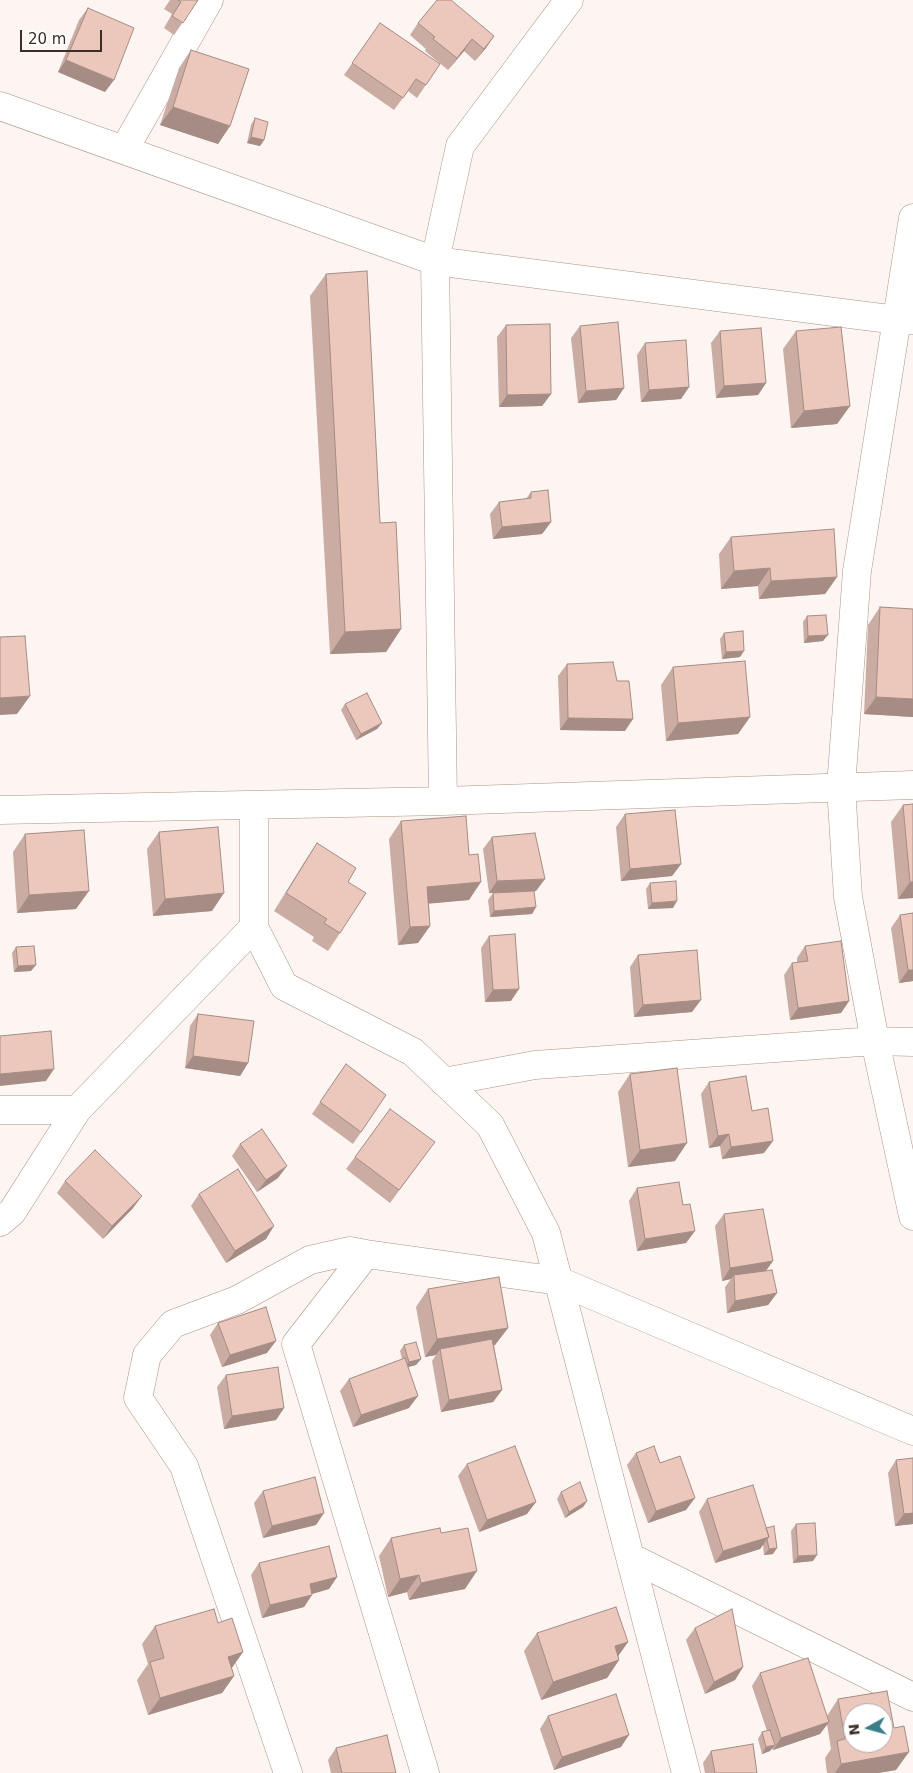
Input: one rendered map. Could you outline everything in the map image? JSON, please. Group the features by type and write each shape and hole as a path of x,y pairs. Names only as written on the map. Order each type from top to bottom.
{"street":[{"path":"124,150 209,0"},
{"path":"443,801 434,262 460,146 569,0"},
{"path":"0,106 434,262 905,320"},
{"path":"913,218 905,320 857,571 841,787 848,897 875,1042 913,1216"},
{"path":"0,810 443,801 913,785"},
{"path":"254,805 254,927 284,986 413,1052 490,1125 546,1232 686,1773"},
{"path":"0,1222 12,1212 77,1110 254,927"},
{"path":"444,1082 535,1065 875,1042 913,1042"},
{"path":"0,1110 77,1110"},
{"path":"288,1773 184,1466 138,1398 147,1355 173,1324 237,1300 310,1260 350,1251 559,1281 913,1431"},
{"path":"366,1254 296,1344 425,1773"},
{"path":"630,1557 913,1697"}],"building":[{"path":"178,0 198,0 183,23 172,16 181,2"},
{"path":"437,0 451,0 494,36 484,49 472,39 457,58 433,39 435,37 418,23"},
{"path":"88,8 134,28 114,80 66,60"},
{"path":"380,23 440,64 426,85 416,79 403,98 352,63"},
{"path":"191,50 249,69 230,126 173,107"},
{"path":"255,118 268,122 264,140 251,137"},
{"path":"367,271 380,523 396,522 401,629 345,632 326,274"},
{"path":"618,322 624,388 586,391 580,326"},
{"path":"550,324 551,394 507,395 506,325"},
{"path":"841,327 850,406 804,411 796,331"},
{"path":"761,328 766,383 724,386 720,331"},
{"path":"686,340 689,387 649,390 645,343"},
{"path":"548,490 551,522 502,527 499,502 531,498 531,492"},
{"path":"834,529 837,577 771,581 770,568 734,571 731,537"},
{"path":"880,607 913,609 913,699 876,697"},
{"path":"826,615 828,635 808,636 807,616"},
{"path":"743,631 744,651 726,652 724,633"},
{"path":"25,636 30,696 0,698 0,637"},
{"path":"745,661 750,717 678,723 673,667"},
{"path":"613,662 617,681 629,681 633,719 568,718 567,664"},
{"path":"367,693 382,723 361,734 345,704"},
{"path":"913,804 913,882 910,882 903,805"},
{"path":"675,810 681,864 630,869 625,814"},
{"path":"466,816 469,855 478,854 481,882 427,887 430,926 410,927 401,821"},
{"path":"218,827 224,893 165,899 159,832"},
{"path":"84,830 89,891 29,895 25,834"},
{"path":"535,833 545,879 497,881 492,837"},
{"path":"317,843 356,868 348,882 366,893 340,933 324,923 327,919 286,893"},
{"path":"676,881 677,901 652,903 650,883"},
{"path":"534,891 536,907 494,911 493,893"},
{"path":"913,913 913,970 908,970 900,915"},
{"path":"515,934 519,989 493,990 489,936"},
{"path":"841,941 849,1001 798,1008 792,963 808,961 805,946"},
{"path":"34,946 36,965 18,966 16,947"},
{"path":"697,950 701,1000 643,1005 638,955"},
{"path":"198,1014 254,1021 248,1063 193,1056"},
{"path":"51,1031 54,1069 0,1074 0,1036"},
{"path":"346,1064 386,1095 361,1132 320,1102"},
{"path":"677,1068 687,1143 640,1150 630,1074"},
{"path":"746,1076 752,1111 768,1108 773,1141 731,1147 729,1134 718,1136 709,1082"},
{"path":"390,1109 435,1142 399,1190 355,1157"},
{"path":"262,1129 287,1166 266,1180 240,1144"},
{"path":"95,1150 142,1196 112,1226 65,1181"},
{"path":"238,1169 274,1226 235,1251 199,1194"},
{"path":"679,1182 683,1205 690,1204 695,1231 645,1239 637,1188"},
{"path":"763,1209 773,1261 730,1268 724,1214"},
{"path":"772,1270 777,1293 735,1301 734,1275"},
{"path":"499,1277 508,1328 437,1339 428,1289"},
{"path":"266,1307 276,1341 230,1355 218,1323"},
{"path":"492,1339 502,1390 449,1400 440,1349"},
{"path":"416,1342 421,1359 409,1362 404,1345"},
{"path":"405,1358 418,1396 361,1415 349,1379"},
{"path":"278,1367 284,1408 232,1416 226,1375"},
{"path":"515,1446 536,1502 487,1520 467,1464"},
{"path":"654,1446 660,1463 680,1456 695,1498 656,1511 636,1453"},
{"path":"913,1458 913,1513 904,1514 896,1460"},
{"path":"315,1477 324,1513 272,1526 263,1491"},
{"path":"580,1482 587,1501 569,1512 561,1492"},
{"path":"753,1485 769,1537 723,1551 707,1499"},
{"path":"815,1523 817,1555 798,1556 796,1524"},
{"path":"774,1526 777,1548 769,1549 767,1539 769,1537 766,1528"},
{"path":"440,1528 441,1533 468,1528 477,1571 421,1583 419,1575 400,1579 391,1538"},
{"path":"329,1546 337,1577 310,1584 312,1595 270,1605 259,1563"},
{"path":"616,1607 628,1642 615,1646 619,1660 553,1682 537,1633"},
{"path":"214,1609 218,1623 232,1618 243,1652 228,1657 234,1676 160,1698 150,1662 164,1658 155,1626"},
{"path":"732,1609 743,1667 714,1682 695,1628"},
{"path":"808,1658 829,1722 781,1738 760,1673"},
{"path":"887,1691 889,1703 843,1703 843,1728 838,1699"},
{"path":"616,1694 629,1735 562,1757 548,1716"},
{"path":"893,1723 894,1728 904,1726 909,1752 841,1764 837,1741 843,1740 843,1753 893,1753"},
{"path":"770,1730 775,1745 766,1747 762,1732"},
{"path":"387,1735 396,1773 342,1773 336,1748"},
{"path":"753,1744 757,1773 715,1773 711,1751"}]}
